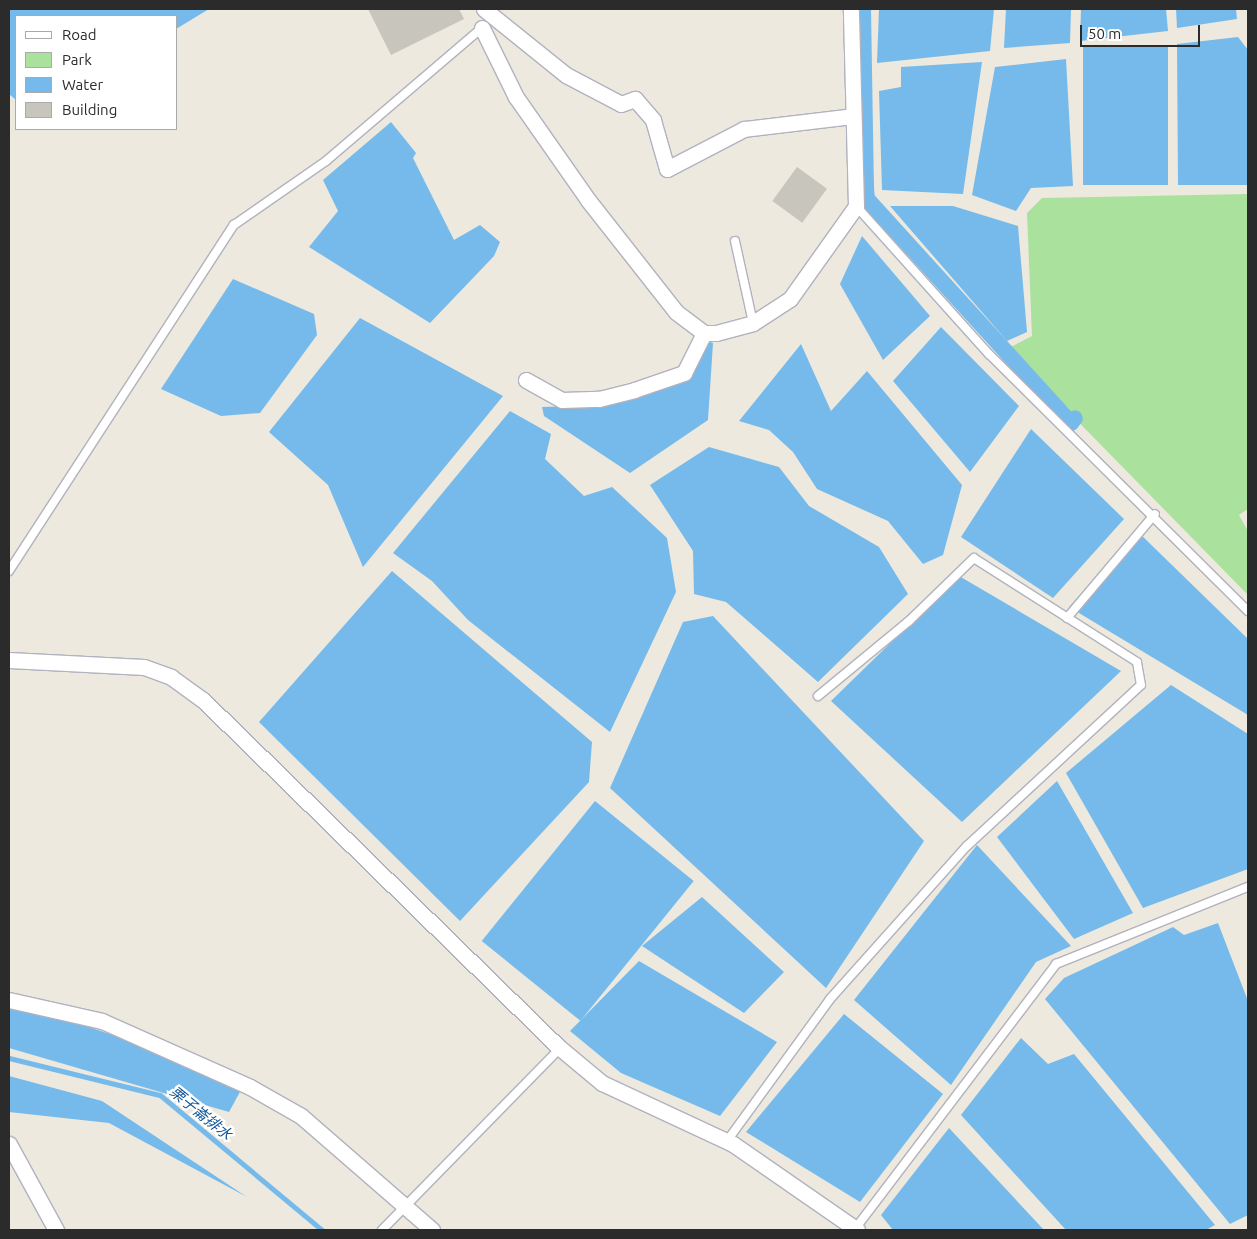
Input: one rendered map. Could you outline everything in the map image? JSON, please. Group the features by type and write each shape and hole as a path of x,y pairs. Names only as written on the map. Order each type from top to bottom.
{"street":[{"path":"490,16 516,97 588,200 676,312 704,332 753,323 790,299 856,206 851,9"},
{"path":"490,16 566,75 621,104 635,99 653,120 667,169 744,129 853,116"},
{"path":"526,380 562,400 599,399 634,390 684,373 704,332"},
{"path":"9,660 144,667 171,676 203,700 560,1048 602,1083 727,1141 856,1229"},
{"path":"9,1000 102,1021 250,1087 301,1116 432,1230"},
{"path":"9,1144 56,1230"}],"lane":[{"path":"9,571 234,225 326,161 490,16"},
{"path":"856,206 989,354 1155,514 1248,611"},
{"path":"735,241 753,323"},
{"path":"1067,618 1155,514"},
{"path":"727,1141 830,999 961,854 1141,684 1137,662 974,558 909,621 818,696"},
{"path":"856,1229 1056,964 1248,887"},
{"path":"382,1230 560,1048"}],"green space":[{"path":"1248,194 1248,509 1239,515 1248,531 1248,595 1007,349 1032,336 1027,213 1042,198"}],"water":[{"path":"9,9 209,9 178,28 178,15 15,15 15,99 9,94"},
{"path":"856,9 871,9 874,192 862,198"},
{"path":"879,9 994,9 990,51 877,63"},
{"path":"1006,9 1071,9 1070,43 1004,48"},
{"path":"1081,9 1166,9 1168,31 1080,41"},
{"path":"1176,9 1236,9 1237,19 1177,28"},
{"path":"1238,37 1248,50 1248,185 1178,185 1177,44"},
{"path":"1083,46 1168,46 1168,185 1083,185"},
{"path":"1066,59 1073,186 1031,188 1016,211 972,195 995,67"},
{"path":"982,62 963,194 882,190 879,91 901,87 901,67"},
{"path":"391,122 416,153 413,158 454,240 480,225 500,242 494,256 430,323 309,247 338,211 323,180"},
{"path":"890,206 953,206 1018,226 1027,332 1007,341"},
{"path":"862,236 930,316 883,360 840,284"},
{"path":"233,279 314,314 317,335 260,413 221,416 161,389"},
{"path":"360,318 503,396 363,567 328,485 269,432"},
{"path":"941,327 1019,406 970,472 893,381"},
{"path":"704,340 713,343 708,420 630,473 544,416 542,407 577,406 671,377"},
{"path":"801,344 831,411 867,371 962,485 943,555 923,564 888,521 817,489 793,452 769,430 739,421"},
{"path":"510,411 551,434 545,459 584,496 612,487 667,538 676,592 610,732 468,620 432,581 393,553"},
{"path":"1031,429 1124,519 1053,598 961,537"},
{"path":"709,447 779,467 809,506 879,547 908,594 818,682 726,602 694,594 693,551 650,485"},
{"path":"1137,531 1248,639 1248,715 1069,607"},
{"path":"392,571 592,742 589,782 460,921 259,722"},
{"path":"959,576 1121,671 962,822 831,701"},
{"path":"713,616 924,841 826,988 610,788 683,622"},
{"path":"1171,685 1248,734 1248,869 1143,908 1066,773"},
{"path":"1057,781 1133,913 1074,939 997,837"},
{"path":"595,801 694,881 580,1021 482,941"},
{"path":"977,845 1071,946 1036,962 951,1085 854,1000"},
{"path":"702,897 784,972 744,1013 642,946"},
{"path":"1218,923 1248,1001 1248,1215 1230,1224 1045,999 1064,978 1173,927 1184,935"},
{"path":"639,961 777,1042 720,1116 621,1073 570,1031"},
{"path":"9,1007 51,1014 139,1044 241,1090 229,1112 9,1048"},
{"path":"844,1014 943,1094 860,1202 746,1132"},
{"path":"1021,1038 1048,1064 1074,1054 1215,1225 1206,1230 1066,1230 961,1115"},
{"path":"9,1076 102,1101 247,1197 109,1123 9,1112"},
{"path":"949,1128 1044,1230 893,1230 881,1215"}],"building":[{"path":"368,9 459,9 464,19 391,55"},
{"path":"797,167 827,189 802,223 772,201"}],"waterway":[{"path":"865,173 867,199 1071,423 1075,418"},
{"name":"栗子崙排水","path":"9,1058 160,1095 322,1230"}]}
